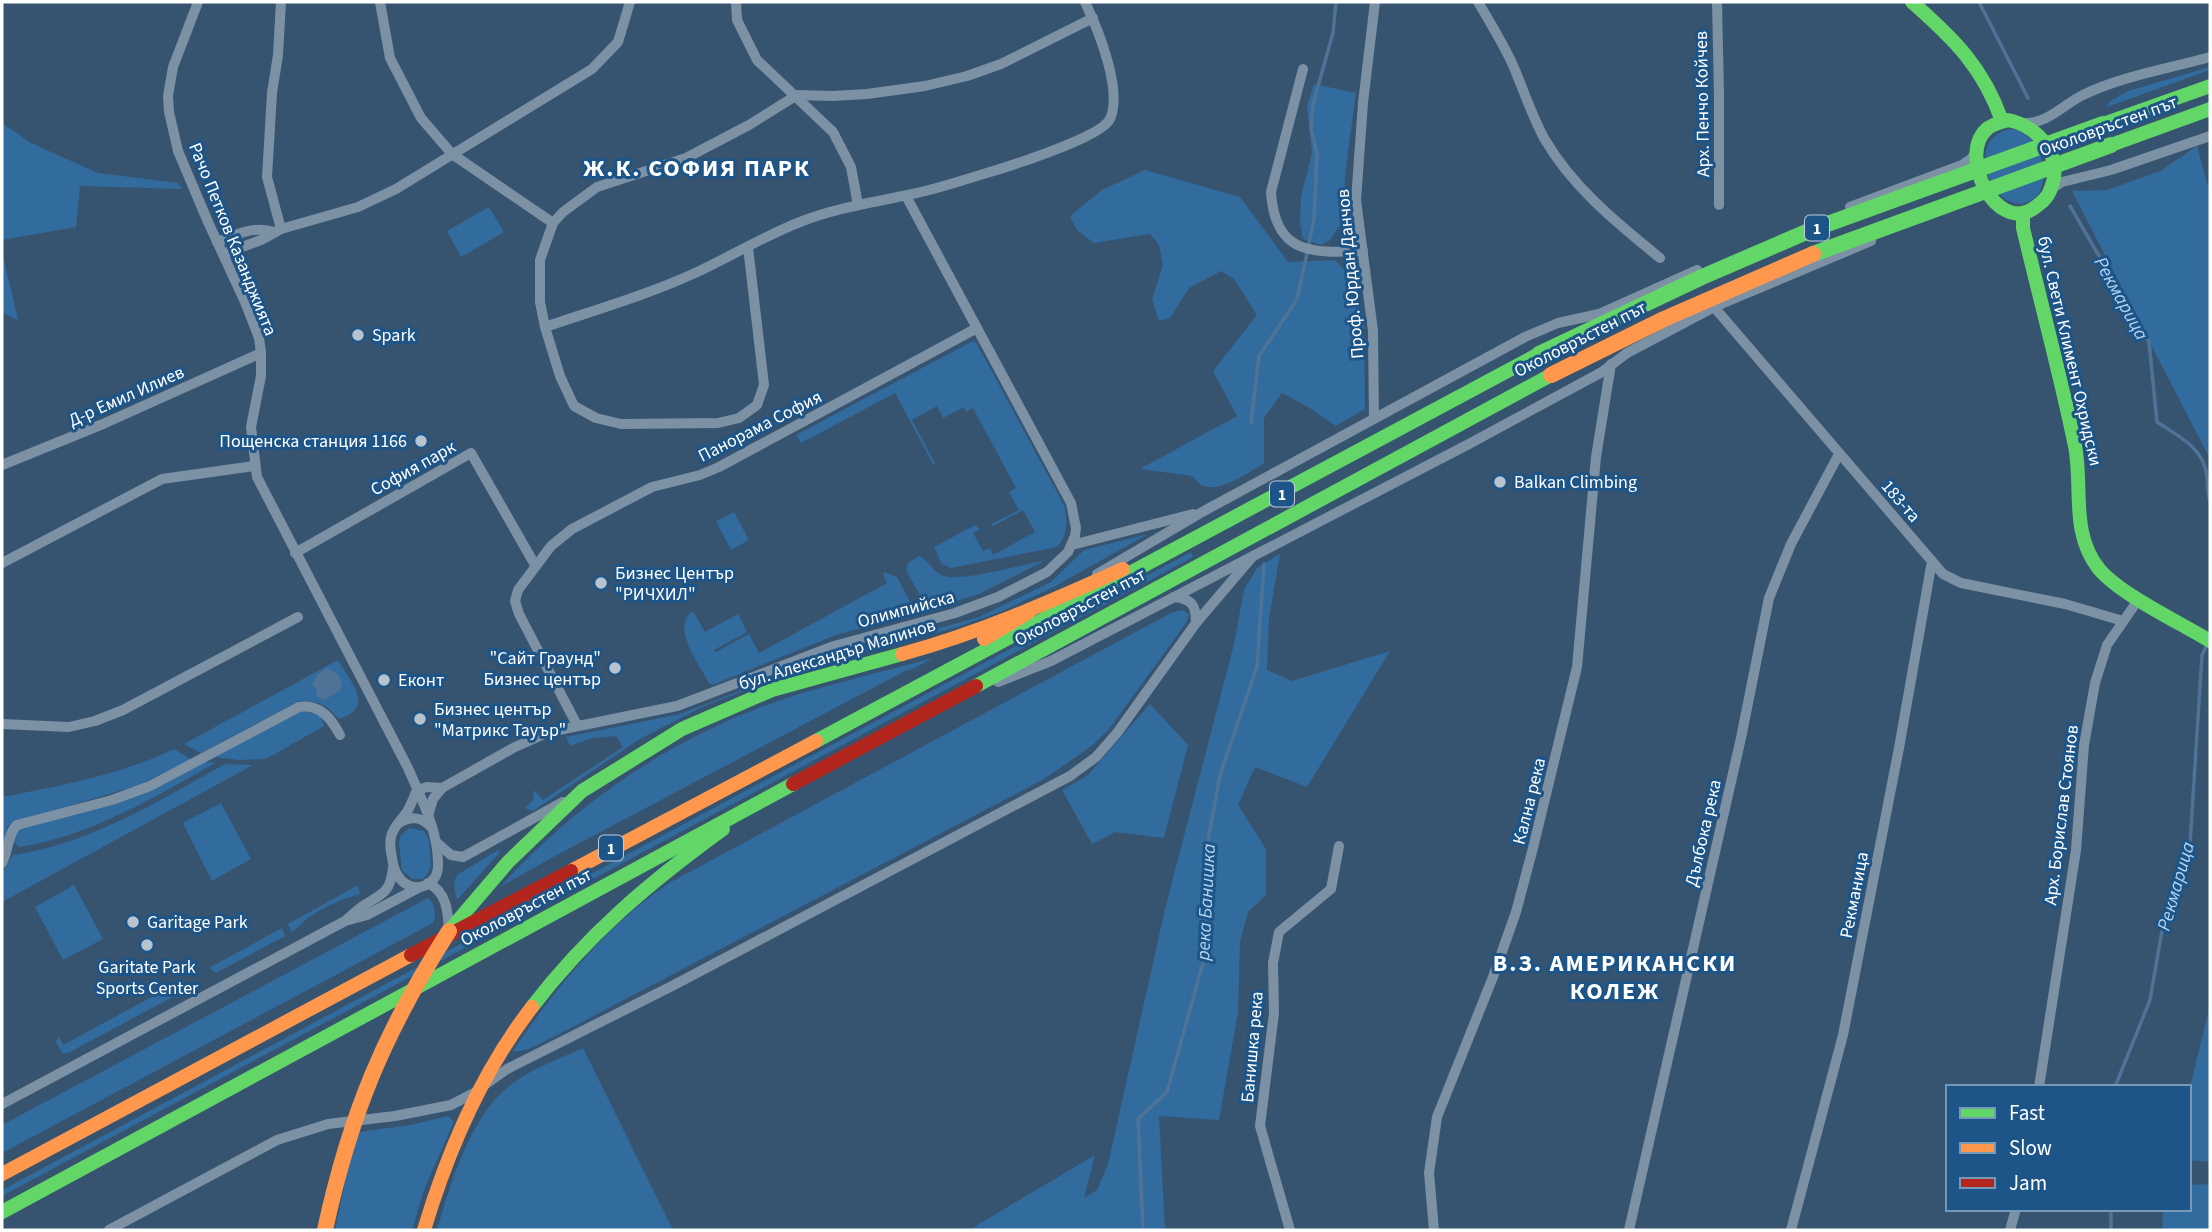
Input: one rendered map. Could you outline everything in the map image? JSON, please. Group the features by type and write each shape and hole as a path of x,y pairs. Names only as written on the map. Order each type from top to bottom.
{"main road":[{"path":"1912,2 1964,48 1993,93 2002,121"},
{"name":"Околовръстен път","path":"2,1174 1222,527 1539,354 1702,276 1811,230 2210,86"},
{"name":"Околовръстен път","path":"2,1212 1551,375 1664,319 1819,251 2210,109"},
{"path":"2002,121 2023,123 2039,134 2051,154 2054,175 2051,189 2039,206 2023,214 2007,211 1993,201 1979,180 1977,150 1987,131 2002,121"},
{"name":"бул. Свети Климент Охридски","path":"2023,214 2023,228 2077,458 2083,542 2099,570 2112,583 2205,638"},
{"name":"бул. Александър Малинов","path":"325,1230 341,1156 367,1079 407,998 449,931 508,862 582,791 682,729 749,699 799,681 950,641 1028,612 1222,527"},
{"path":"830,733 1028,612"},
{"path":"424,1230 446,1161 478,1091 511,1035 541,994 576,953 617,912 756,805"}],"street":[{"name":"Рачо Петков Казанджията","path":"198,2 173,67 168,96 169,112 178,151 255,326 261,353 261,376 251,427 257,477 417,790 432,828"},
{"path":"277,230 267,177 281,2"},
{"path":"223,254 261,240 277,230 358,207 396,189 592,69 618,42 630,2"},
{"path":"736,2 737,20 757,60 797,95 833,132 851,167 858,205"},
{"path":"545,327 693,274 801,221 858,205 906,196 986,173 1102,129 1110,119 1113,104 1110,66 1103,41 1085,2"},
{"name":"Проф. Юрдан Данчов","path":"1374,419 1373,331 1356,200 1363,103 1375,2"},
{"path":"1478,2 1502,42 1527,105 1566,170 1611,218 1660,258"},
{"name":"Арх. Пенчо Койчев","path":"1717,2 1719,205"},
{"path":"382,3 390,58 421,118 453,154 554,223"},
{"path":"748,247 764,385 757,405 739,418 718,423 621,425 596,418 574,406 561,376 540,302 540,260 554,223 563,212 597,187 685,158 749,125 797,95 867,94 925,86 967,76 1001,64 1093,18"},
{"path":"2023,123 2042,121 2072,100 2097,89 2210,57"},
{"path":"1303,69 1271,192 1272,209 1279,228 1289,240 1300,246 1323,253 1363,251"},
{"path":"2051,189 2062,182 2111,170 2210,136"},
{"path":"1051,601 1204,511 1525,337 1546,327 1599,314 1794,229 1962,165 1971,159 1977,150"},
{"path":"906,196 1071,503 1076,528 1072,545 1204,511"},
{"path":"939,705 1051,661 1467,445 1602,372 1636,348 1714,307 1825,259 1977,200 1993,201"},
{"path":"218,242 254,229 277,230"},
{"name":"183-та","path":"1714,307 1943,574 1961,583 2065,604 2123,621"},
{"name":"Кална река","path":"1434,1230 1429,1173 1437,1117 1516,912 1577,667 1596,457 1610,366 1617,352 1615,333 1603,321 1580,318"},
{"name":"Панорама София","path":"577,725 516,607 518,590 551,546 572,529 642,491 719,467 977,328"},
{"name":"Д-р Емил Илиев","path":"2,465 103,424 261,353"},
{"name":"София парк","path":"295,553 471,453 535,565"},
{"name":"Дълбока река","path":"1629,1230 1741,738 1769,598 1791,544 1839,454"},
{"path":"2,564 162,479 254,466"},
{"name":"Олимпийска","path":"442,788 515,747 549,732 677,706 834,646 976,606 1047,572 1062,560 1072,545"},
{"path":"109,1230 277,1140 328,1124 395,1116 451,1105 478,1091 507,1069 1070,776 1096,757 1110,741 1196,624 1253,556"},
{"name":"Рекманица","path":"1791,1230 1843,1035 1932,561"},
{"path":"1174,597 1186,598 1193,605 1196,624"},
{"name":"Арх. Борислав Стоянов","path":"2039,1085 2076,850 2084,746 2095,682 2107,645 2138,600"},
{"path":"2,724 69,727 95,722 132,706 298,617"},
{"path":"2,863 8,852 10,833 17,825 113,800 137,791 299,707 313,708 326,714 340,735"},
{"path":"2,1104 345,921 385,893 391,883 393,868 393,832 417,790 427,787 442,788"},
{"path":"428,816 433,799 442,788"},
{"path":"436,842 451,855 463,857 582,791"},
{"path":"345,921 367,915 434,879 439,866 432,828 419,819 409,819 399,824"},
{"name":"Банишка река","path":"1290,1230 1261,1126 1275,1013 1273,963 1279,932 1331,889 1339,846"},
{"path":"393,868 402,883 411,887 425,885 438,889 444,898 449,931"},
{"path":"2010,1230 2015,1211"}],"shaded area":[{"path":"2210,67 2210,70 2107,107 2109,102 2128,91"},
{"path":"1314,84 1356,93 1342,222 1330,240 1321,245 1303,239 1300,223 1301,197 1312,153 1307,106"},
{"path":"2,123 31,143 98,173 178,183 182,189 80,186 76,227 2,240"},
{"path":"2013,129 2030,139 2041,156 2043,167 2037,196 2022,203 2009,201 1997,192 1989,178 1985,162 1987,147 1996,135"},
{"path":"2197,146 2210,194 2210,459 2072,191 2107,190 2160,171"},
{"path":"1145,170 1240,197 1288,262 1335,260 1352,279 1364,318 1365,409 1336,426 1282,393 1264,418 1264,463 1224,485 1207,487 1193,476 1140,469 1237,416 1213,371 1257,315 1234,279 1221,271 1189,288 1170,318 1159,321 1152,299 1163,265 1159,245 1150,234 1094,243 1077,230 1070,216 1102,190"},
{"path":"489,207 504,232 461,257 447,231"},
{"path":"2,251 18,320 2,313"},
{"path":"973,341 1064,505 1066,528 1057,547 951,568 941,563 934,547 975,525 980,529 973,533 983,551 990,548 993,555 1035,532 1023,510 993,526 988,519 992,524 1019,510 1009,492 1016,488 973,408 966,412 964,407 943,418 937,406 912,420 935,463 933,464 895,393 801,443 796,435"},
{"path":"734,512 749,540 731,550 716,521"},
{"path":"1148,534 1054,587 1000,612 954,628 799,670 702,707 640,739 533,811 525,808 533,800 534,790 543,800 623,747 616,736 592,738 570,746 566,737 680,714 809,664 979,617 1051,582 1084,550"},
{"path":"1191,552 1193,557 2,1196 2,1190"},
{"path":"1280,554 1269,618 1267,670 1292,681 1390,651 1307,787 1255,767 1238,805 1266,849 1266,895 1248,912 1240,942 1238,1012 1219,1120 1159,1116 1165,1230 969,1230 1095,1155 1084,1198 1097,1190 1108,1164 1165,909 1234,644 1244,590 1257,568"},
{"path":"919,556 940,574 953,577 979,575 1044,561 979,594 928,610 906,570 908,563"},
{"path":"884,572 897,577 912,605 912,614 836,635 712,685 689,646 685,626 693,611 705,632 738,614 747,632 714,650 716,652 749,634 759,653 887,583"},
{"path":"1182,610 1189,614 1186,623 1109,729 1093,745 1044,779 561,1033 529,1049 513,1052 579,964 613,929 669,883 1171,613"},
{"path":"933,658 500,887 531,855 597,798 669,750 748,712 790,697"},
{"path":"338,660 357,693 356,708 350,714 339,719 319,703 299,701 201,753 184,744"},
{"path":"327,668 339,675 342,685 340,690 325,700 317,696 312,685 317,675"},
{"path":"1150,704 1188,745 1164,838 1115,832 1092,844 1062,790 1088,775"},
{"path":"299,710 320,715 324,726 266,759 215,757"},
{"path":"174,749 191,759 139,785 12,823 7,827 8,836 2,858 2,797 111,773"},
{"path":"205,762 215,763 145,802 96,825 45,842 19,847 14,842 14,835 20,828 116,804 167,783"},
{"path":"225,764 253,765 2,902 2,873 13,855 69,841 96,831 149,806"},
{"path":"221,803 251,859 212,881 183,823"},
{"path":"409,828 424,831 429,840 431,866 422,879 412,879 402,870 399,844 401,835"},
{"path":"498,850 500,852 458,899 454,882 457,875"},
{"path":"74,885 103,939 63,960 35,907"},
{"path":"358,885 360,894 323,908 291,932 288,924"},
{"path":"428,898 435,910 433,923 2,1153 2,1125"},
{"path":"282,928 285,936 216,973 209,968"},
{"path":"183,980 182,992 68,1053 63,1054 56,1042 59,1037 63,1045"},
{"path":"2210,1006 2210,1162 2191,1160 2190,1085"},
{"path":"583,1048 673,1230 437,1230 465,1148 487,1109 516,1081"},
{"path":"448,1116 454,1122 425,1187 412,1230 335,1230 349,1164 359,1132 411,1125"},
{"path":"2210,1184 2210,1230 2162,1230 2163,1211 2191,1211 2191,1185"}],"waterway":[{"name":"река Банишка","path":"1251,423 1259,356 1297,299 1314,219 1317,154 1311,128 1313,104 1333,33 1336,2"},
{"name":"Рекмарица","path":"1979,2 2028,98"},
{"name":"Рекмарица","path":"2070,206 2149,342 2157,422 2185,441 2202,459 2210,501"},
{"name":"река Банишка","path":"1143,1230 1138,1119 1167,1092 1206,952 1203,867 1220,775 1257,667 1264,564"},
{"name":"Рекмарица","path":"2116,1085 2150,1000 2164,919 2190,844 2202,655 2208,643"},
{"name":"Рекмарица","path":"2111,1211 2111,1230"}],"traffic: fast":[{"path":"1912,2 1966,55 1986,85 2002,121"},
{"path":"2103,124 2210,86"},
{"path":"2111,145 2210,109"},
{"path":"2008,120 2019,123 2038,136 2046,144 2054,165 2050,192 2034,208 2020,213 2006,211 1994,201 1978,172 1976,155 1979,140 1988,128 2008,120"},
{"path":"1539,354 1702,277 1811,230 2103,124"},
{"path":"1813,254 2111,145"},
{"path":"2023,214 2023,228 2075,446 2081,525 2090,555 2099,569 2121,589 2210,641"},
{"path":"816,741 1539,354"},
{"path":"976,686 1551,375"},
{"path":"449,931 508,862 582,791 682,729 772,690 902,654"},
{"path":"2,1212 793,784"},
{"path":"532,1007 597,933 670,869 723,829"}],"traffic: slow":[{"path":"1551,375 1664,319 1813,254"},
{"path":"902,654 987,627 1123,569"},
{"path":"984,639 1029,612"},
{"path":"571,871 816,741"},
{"path":"325,1230 346,1148 372,1074 406,1004 449,931"},
{"path":"2,1174 411,955"},
{"path":"424,1230 468,1113 497,1058 532,1007"}],"traffic: jam":[{"path":"793,784 976,686"},
{"path":"411,955 571,871"}],"place":[{"name":"Spark","path":"358,335"},
{"name":"Пощенска станция 1166","path":"421,441"},
{"name":"Balkan Climbing","path":"1500,482"},
{"name":"Бизнес Център \"РИЧХИЛ\"","path":"601,583"},
{"name":"\"Сайт Граунд\" Бизнес център","path":"615,668"},
{"name":"Еконт","path":"384,680"},
{"name":"Бизнес център \"Матрикс Тауър\"","path":"420,719"},
{"name":"Garitage Park","path":"133,922"},
{"name":"Garitate Park Sports Center","path":"147,945"}],"district":[{"name":"Ж.К. СОФИЯ ПАРК","path":"697,168"},
{"name":"В.З. АМЕРИКАНСКИ КОЛЕЖ","path":"1615,977"}]}
